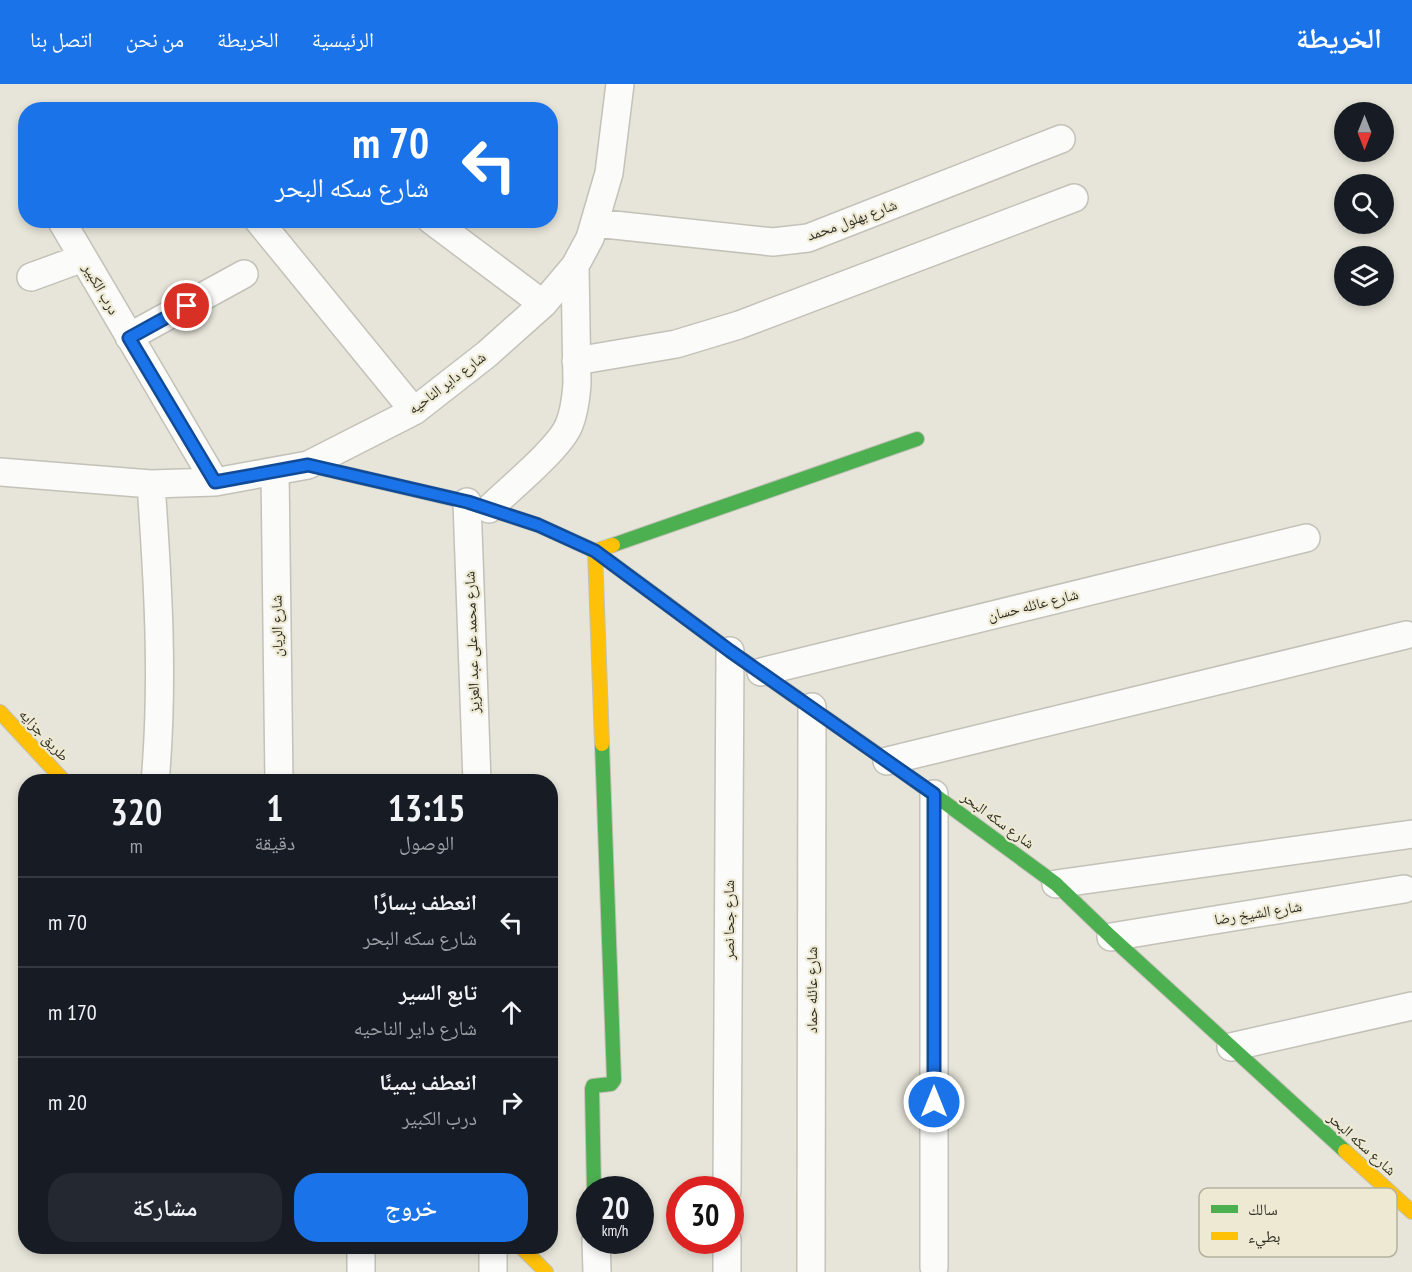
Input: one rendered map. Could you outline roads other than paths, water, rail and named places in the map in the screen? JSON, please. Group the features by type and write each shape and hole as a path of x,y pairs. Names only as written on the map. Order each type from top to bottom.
{"street":[{"name":"شارع داير الناحيه","path":"0,472 152,484 215,482 308,465 414,411 487,354 543,304 575,266 590,238 609,173 620,84"},
{"name":"شارع بهلول محمد","path":"595,223 773,242 808,238 1061,139"},
{"path":"576,362 676,344 739,325 1074,198"},
{"name":"درب الكبير","path":"66,228 215,482"},
{"path":"265,228 414,411"},
{"path":"442,228 543,304"},
{"path":"31,277 83,258"},
{"path":"478,505 558,442 569,426 576,397 575,266"},
{"path":"129,338 244,274"},
{"path":"594,1176 592,1089 594,1086 612,1084 614,1080 595,551 917,439"},
{"name":"شارع سكه البحر","path":"308,465 478,505 538,525 595,551 730,651 934,794 1056,884 1386,1188"},
{"name":"شارع الريان","path":"275,471 279,774"},
{"path":"152,484 159,603 160,674 156,774"},
{"name":"شارع محمد على عبد العزيز","path":"477,774 478,505"},
{"name":"شارع عائله حسان","path":"761,672 1306,538"},
{"path":"887,761 1406,635"},
{"name":"شارع جحا نصر","path":"727,1176 730,651"},
{"name":"شارع عائله حماد","path":"811,1272 812,707"},
{"name":"طريق جزايه","path":"0,712 58,774"},
{"path":"934,794 934,1267"},
{"path":"1056,884 1412,834"},
{"name":"شارع الشيخ رضا","path":"1111,937 1404,889"},
{"path":"1231,1047 1412,1006"},
{"name":"شارع سكه البحر","path":"1397,1198 1412,1212"},
{"path":"361,1254 361,1272"},
{"path":"493,1254 493,1272"},
{"path":"528,1254 546,1272"},
{"path":"596,1254 597,1272"},
{"path":"727,1254 727,1272"}]}
